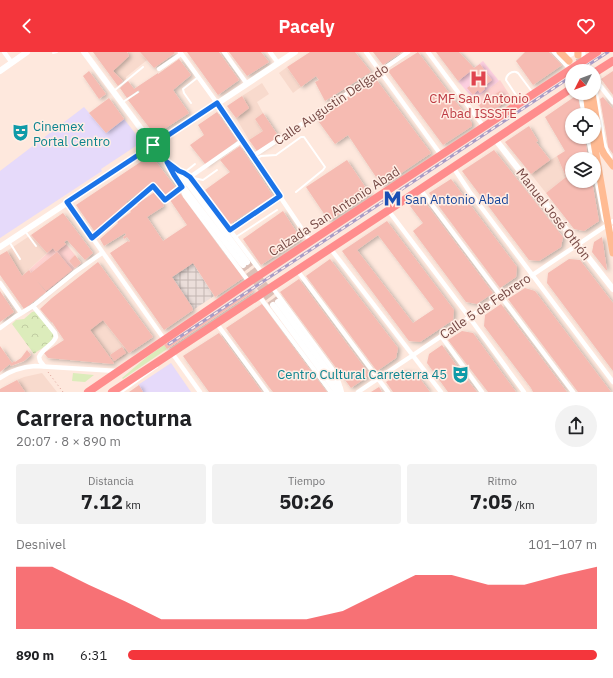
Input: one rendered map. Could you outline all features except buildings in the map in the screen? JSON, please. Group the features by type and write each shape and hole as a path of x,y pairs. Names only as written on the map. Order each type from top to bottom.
{"highway":[{"name":"Calzada San Antonio Abad","path":"571,64 579,54 596,52"},
{"path":"601,69 613,61"},
{"name":"Calzada San Antonio Abad","path":"88,392 262,273 534,94 565,69"},
{"path":"112,392 565,93"},
{"path":"96,392 117,377 124,366"}],"main road":[{"path":"560,52 569,64"},
{"path":"593,100 601,148 613,166"},
{"path":"594,144 611,225 613,253"}],"street":[{"path":"4,52 12,63"},
{"path":"0,71 27,52"},
{"path":"84,52 167,162 182,187 245,264 181,172"},
{"path":"224,52 247,84"},
{"path":"270,52 278,63"},
{"path":"0,246 295,52"},
{"path":"366,52 441,155"},
{"name":"Calle Augustin Delgado","path":"254,157 408,52"},
{"path":"428,52 484,127"},
{"path":"554,52 569,64"},
{"path":"568,52 570,54 579,54"},
{"path":"158,69 181,53 217,103 310,241"},
{"path":"601,87 613,102"},
{"path":"597,100 604,143 607,152 613,161"},
{"name":"Manuel José Othón","path":"495,139 613,289"},
{"path":"190,177 242,140"},
{"path":"167,162 190,177 262,273"},
{"path":"453,167 469,191 613,382"},
{"path":"92,238 153,186 165,200 182,187"},
{"path":"182,187 182,191 185,196 249,282"},
{"path":"598,188 604,219 611,225"},
{"path":"420,189 573,392"},
{"path":"230,230 280,196"},
{"path":"67,202 164,339"},
{"path":"388,210 524,392"},
{"name":"Calle 5 de Febrero","path":"358,392 532,274 578,244 611,225"},
{"path":"330,248 441,392"},
{"path":"0,328 33,306 75,272 102,253"},
{"path":"297,270 388,392"},
{"path":"0,283 21,313"},
{"path":"272,287 336,374 340,391"},
{"path":"259,296 331,392"},
{"path":"275,303 340,391"},
{"path":"33,306 55,333 56,337 54,341 41,352 39,357 44,366"},
{"path":"217,324 267,392"},
{"path":"441,336 482,392"},
{"path":"172,353 200,392"},
{"path":"0,378 7,373 20,368 35,366 117,371"}],"lane":[{"path":"53,54 57,52"},
{"path":"113,91 143,67"},
{"path":"521,102 506,80 506,77 511,72 518,73 534,94"},
{"path":"191,103 183,89 198,77"},
{"path":"122,103 138,92"},
{"path":"254,157 276,155 301,137 304,137 325,167 296,192"},
{"path":"181,172 195,164"},
{"path":"190,177 203,180 218,170"},
{"path":"236,238 277,210"},
{"path":"25,230 36,246"},
{"path":"9,241 20,259"},
{"path":"167,360 172,353"},
{"path":"122,392 160,365"}],"path":[{"path":"44,366 63,392"}],"shaded area":[{"path":"140,52 147,60 123,81 113,71 129,56 127,53"},
{"name":"CMF San Antonio Abad ISSSTE","path":"483,61 499,81 474,100 458,81"},
{"path":"287,67 301,87 293,93 279,73"},
{"path":"500,80 512,99 486,116 474,100"},
{"path":"262,83 269,94 257,102 263,113 255,119 263,131 249,140 236,118 249,108 242,96"},
{"path":"84,107 106,133 124,119 142,142 101,169 102,171 0,238 0,171"},
{"path":"557,156 565,175 565,178 546,193 531,174"},
{"path":"31,235 47,253 22,276 7,251"},
{"path":"66,244 75,255 69,261 75,268 46,292 29,270 53,248 56,252"},
{"path":"193,263 214,296 193,310 172,277"},
{"path":"103,320 129,353 114,363 90,330"},
{"path":"171,363 191,392 143,392 138,385"},
{"path":"42,373 57,392 25,392 17,380 24,377"}],"green space":[{"path":"36,311 54,335 49,343 34,354 12,324 16,320 24,319 32,312"},
{"path":"164,345 167,349 123,379 122,378 148,356"},
{"path":"73,373 94,375 85,382 72,381"}],"tunnel":[{"path":"579,58 581,64"},
{"path":"247,262 278,302"},
{"path":"243,265 273,305"}],"railway":[{"path":"590,64 608,52"},
{"path":"169,344 565,81"}],"place":[{"name":"CMF San Antonio Abad ISSSTE","path":"479,79"},
{"name":"Cinemex Portal Centro","path":"20,133"},
{"name":"San Antonio Abad","path":"392,199"},
{"name":"Centro Cultural Carreterra 45","path":"460,374"}],"route":[{"path":"217,103 280,196 230,230 190,177 167,162 182,187 165,200 153,186 92,238 67,202 153,145 217,103"}]}
